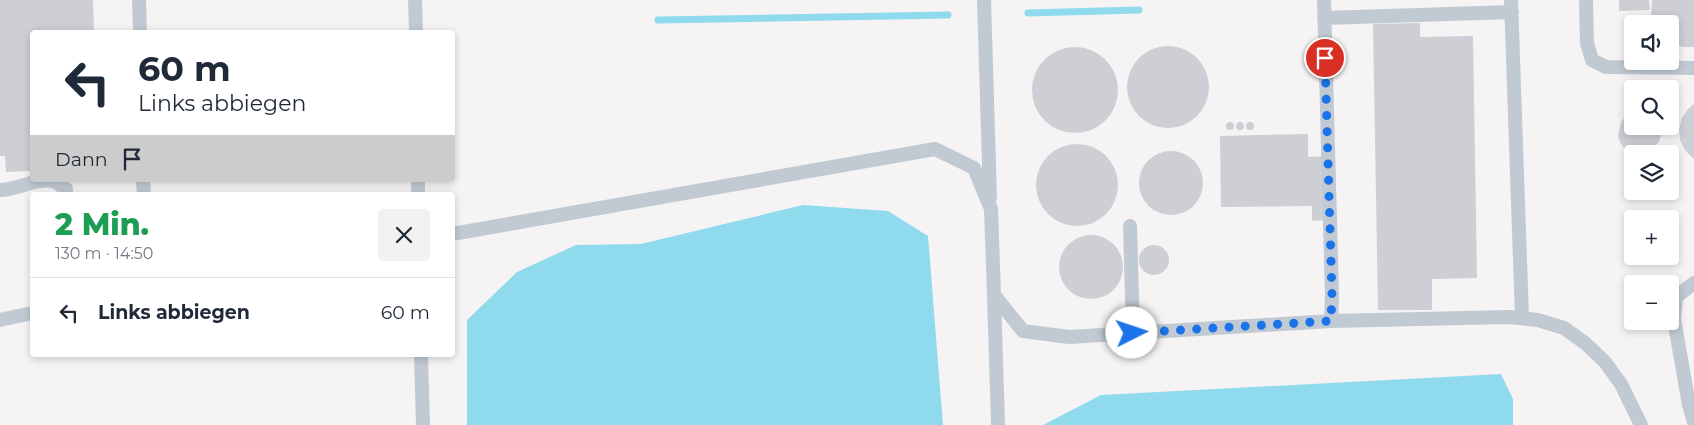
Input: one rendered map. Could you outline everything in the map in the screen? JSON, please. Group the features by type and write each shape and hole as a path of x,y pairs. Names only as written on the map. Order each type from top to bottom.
{"lane":[{"path":"139,0 140,30"},
{"path":"415,0 416,30"},
{"path":"984,0 998,425"},
{"path":"1324,0 1332,295 1331,321"},
{"path":"1586,0 1587,43 1592,60 1606,67 1694,68"},
{"path":"1324,18 1512,6 1522,318"},
{"path":"455,233 935,150 974,168 991,208"},
{"path":"0,190 10,190 40,182"},
{"path":"55,182 66,189 66,192"},
{"path":"1130,226 1132,333"},
{"path":"1694,283 1676,297 1674,319 1689,405 1694,422"},
{"path":"994,295 1023,331 1069,337 1331,321 1508,317 1538,320 1564,328 1585,343 1605,362 1621,384 1641,425"},
{"path":"0,320 30,313"},
{"path":"421,357 423,425"}],"water":[{"path":"803,205 888,211 928,236 943,425 467,425 467,320 517,272 576,245 641,244"},
{"path":"1501,374 1513,399 1513,425 1043,425 1101,395"}],"building":[{"path":"0,0 93,0 94,30 30,30 30,171 6,172 5,156 0,156"},
{"path":"1619,0 1649,0 1650,10 1619,11"},
{"path":"1652,0 1694,0 1694,47 1679,46 1679,15 1651,15"},
{"path":"1420,23 1420,37 1473,36 1477,278 1432,279 1432,310 1378,310 1373,24"},
{"path":"1160,46 1176,46 1191,53 1202,64 1209,79 1206,103 1197,116 1176,128 1160,128 1145,121 1134,110 1127,95 1127,79 1134,64 1145,53"},
{"path":"1075,47 1091,50 1099,54 1111,66 1115,74 1118,90 1115,106 1111,114 1099,126 1091,130 1075,133 1059,130 1051,126 1039,114 1035,106 1032,90 1035,74 1039,66 1051,54 1059,50"},
{"path":"1694,104 1694,159 1685,150 1680,140 1679,129 1682,118"},
{"path":"1624,118 1624,135 1661,135 1659,142 1656,145 1624,145 1624,148 1618,136 1621,122"},
{"path":"1230,122 1234,126 1230,130 1226,126"},
{"path":"1240,122 1244,126 1240,130 1236,126"},
{"path":"1250,122 1254,126 1250,130 1246,126"},
{"path":"1308,134 1308,157 1325,156 1327,220 1312,221 1312,206 1221,207 1220,136"},
{"path":"1077,144 1093,147 1106,156 1115,169 1118,185 1115,201 1106,214 1093,223 1077,226 1061,223 1048,214 1039,201 1036,185 1039,169 1048,156 1061,147"},
{"path":"1165,151 1177,151 1194,160 1201,171 1203,183 1201,195 1194,206 1177,215 1165,215 1153,210 1144,201 1139,189 1139,177 1144,165 1153,156"},
{"path":"1085,235 1097,235 1114,244 1121,255 1123,267 1121,279 1114,290 1097,299 1085,299 1073,294 1064,285 1059,273 1059,261 1064,249 1073,240"},
{"path":"1154,245 1160,246 1168,254 1168,266 1160,274 1154,275 1148,274 1140,266 1139,260 1140,254 1148,246"}],"waterway":[{"path":"1028,13 1139,10"},
{"path":"658,20 948,15"}],"route":[{"path":"1132,333 1331,321 1332,295 1325,58"}]}
